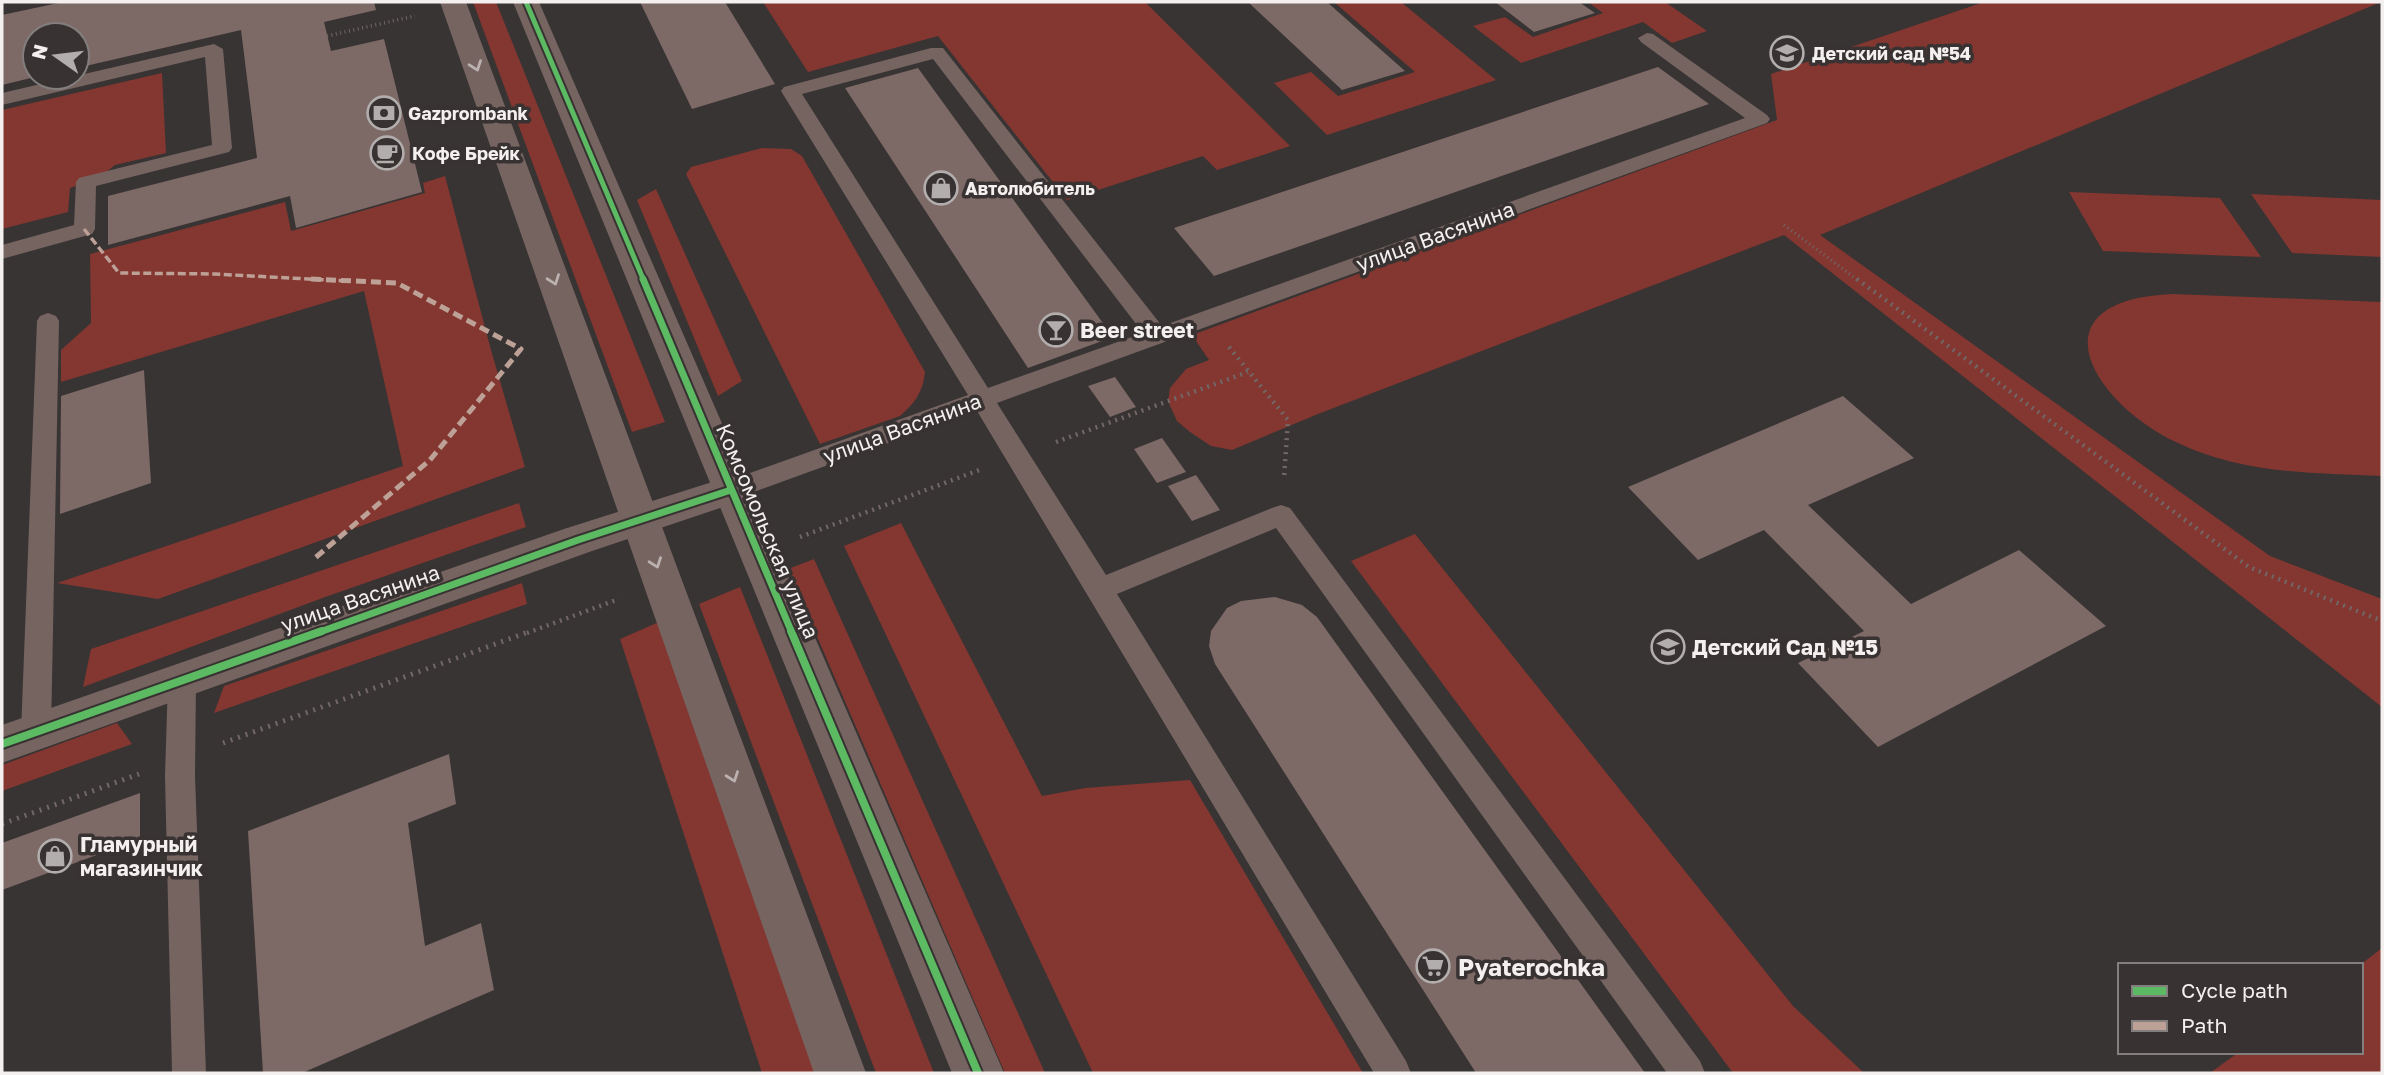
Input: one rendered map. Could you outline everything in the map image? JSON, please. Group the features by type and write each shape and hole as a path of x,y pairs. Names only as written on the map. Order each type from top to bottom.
{"street":[{"name":"Комсомольская улица","path":"526,2 978,1073"},
{"path":"437,8 640,520 840,1073"},
{"name":"улица Васянина","path":"19,738 731,490"}],"lane":[{"path":"1647,38 1759,119"},
{"path":"2,99 215,49 222,148 86,182 84,229 2,251"},
{"path":"1158,336 937,52 791,91 1100,589 1394,1073"},
{"name":"улица Васянина","path":"731,490 1759,119"},
{"path":"19,738 48,321"},
{"path":"1100,589 1281,515 1688,1073"},
{"path":"182,680 181,759 189,1073"}],"path":[{"path":"327,36 437,8"},
{"path":"1784,225 2249,567 2382,621"},
{"path":"1207,318 1289,420 1281,515"},
{"path":"2,824 598,606"}],"shaded area":[{"path":"473,2 496,2 665,422 632,432"},
{"path":"763,2 1145,2 1290,146 1217,170 1203,156 1067,200 938,36 808,72"},
{"path":"1334,2 1401,2 1496,80 1327,135 1274,83 1311,72 1338,96 1415,72"},
{"path":"1588,2 1665,2 1707,31 1672,43 1643,22 1521,63 1473,26 1505,17 1533,37 1603,13"},
{"path":"1984,2 2381,2 1820,235 2270,556 2382,599 2382,707 1784,235 1318,414 1232,450 1211,446 1177,421 1168,401 1170,388 1186,369 1209,360 1192,335 1777,120 1771,74"},
{"path":"162,73 166,153 115,165 100,177 70,188 68,212 2,229 2,110"},
{"path":"762,148 791,149 802,156 925,372 917,397 900,416 820,444 686,174 691,167"},
{"path":"445,176 525,467 158,599 57,583 403,466 364,291 61,382 61,350 91,323 90,254 285,202 291,231 425,193 423,183"},
{"path":"656,189 742,381 718,396 637,200"},
{"path":"2069,192 2220,198 2261,257 2103,251"},
{"path":"2251,194 2382,200 2382,257 2292,253"},
{"path":"2173,294 2382,302 2382,476 2278,470 2227,461 2178,443 2147,426 2121,404 2101,380 2090,356 2089,333 2101,314 2128,301"},
{"path":"519,503 526,527 328,596 83,687 91,649"},
{"path":"901,523 1042,796 1085,788 1190,780 1363,1073 1093,1073 844,546"},
{"path":"1415,534 1793,1006 1864,1073 1733,1073 1351,561"},
{"path":"814,559 1045,1073 1005,1073 788,569"},
{"path":"522,583 527,604 214,713 224,686"},
{"path":"740,587 934,1073 876,1073 699,604"},
{"path":"659,622 818,1073 762,1073 620,639"},
{"path":"117,723 132,744 2,791 2,765"},
{"path":"2382,948 2382,1073 2210,1073 2236,1054 2363,1054 2363,963"}],"building":[{"path":"63,2 374,2 376,10 324,22 331,51 384,39 422,192 296,228 290,196 108,245 108,196 257,158 241,30 91,65 91,21 21,21 21,80 2,85 2,15"},
{"path":"640,2 725,2 775,84 692,109"},
{"path":"1248,2 1327,2 1405,71 1342,90"},
{"path":"1495,2 1579,2 1595,13 1534,32"},
{"path":"1658,67 1709,104 1214,276 1174,228"},
{"path":"918,68 1113,337 1028,368 845,88"},
{"path":"144,370 151,483 60,514 61,396"},
{"path":"1115,377 1136,407 1110,417 1088,386"},
{"path":"1843,396 1914,458 1808,505 1911,604 2019,550 2106,626 1878,747 1798,663 1864,631 1764,530 1698,560 1628,487"},
{"path":"1162,438 1186,472 1157,483 1134,449"},
{"path":"1196,475 1220,510 1192,521 1168,486"},
{"path":"1275,597 1302,605 1317,617 1645,1073 1476,1073 1215,664 1209,646 1211,631 1227,608 1241,601"},
{"path":"449,754 456,804 408,823 425,946 481,923 494,990 302,1073 263,1073 248,831"},
{"path":"140,793 140,839 2,890 2,843"}],"marked path":[{"path":"84,229 119,273 214,274 397,283 521,349 430,460 315,558"}],"cycle path":[{"path":"526,2 978,1073"},
{"path":"2,744 578,540 731,490"}],"place":[{"name":"Детский сад №54","path":"1787,53"},
{"name":"Gazprombank","path":"384,113"},
{"name":"Кофе Брейк","path":"387,153"},
{"name":"Автолюбитель","path":"941,188"},
{"name":"Beer street","path":"1056,330"},
{"name":"Детский Сад №15","path":"1668,647"},
{"name":"Гламурный магазинчик","path":"55,856"},
{"name":"Pyaterochka","path":"1433,966"}]}
